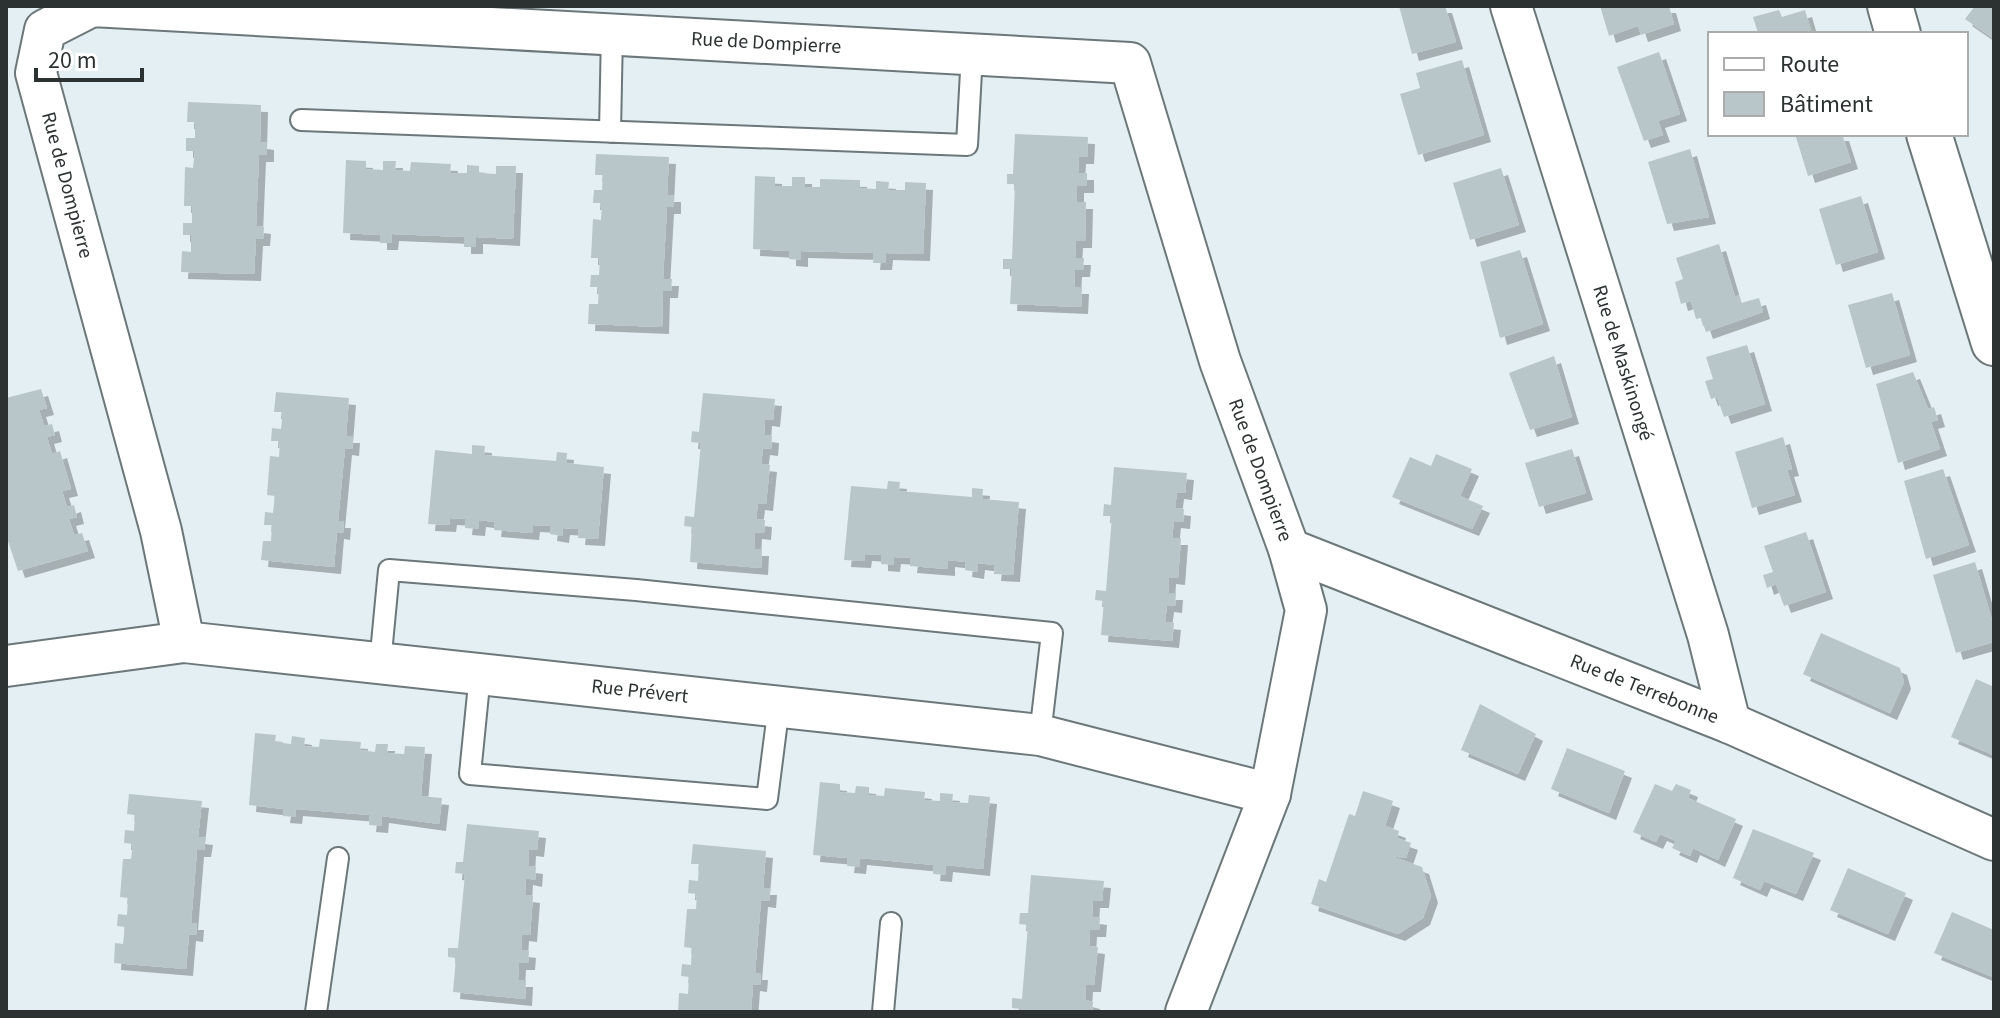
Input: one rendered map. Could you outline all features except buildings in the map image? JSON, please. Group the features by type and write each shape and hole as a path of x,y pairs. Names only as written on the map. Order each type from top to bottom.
{"street":[{"name":"Rue de Dompierre","path":"184,642 161,531 36,73 45,30 92,6 612,32 1130,63 1220,361 1289,549 1306,610 1270,794 1186,1012"},
{"name":"Rue de Maskinongé","path":"1511,6 1704,623 1730,723"},
{"path":"1890,6 1897,32"},
{"path":"1930,136 1994,343"},
{"name":"Rue de Terrebonne","path":"1289,549 1573,658 1730,723 1994,840"},
{"name":"Rue Prévert","path":"6,666 184,642 1040,735 1270,794"}],"lane":[{"path":"610,132 612,32"},
{"path":"301,120 967,145 972,53"},
{"path":"380,664 389,570 636,590 1052,633 1040,735"},
{"path":"480,674 470,774 767,799 779,705"},
{"path":"316,1012 338,858"},
{"path":"883,1012 891,923"}]}
